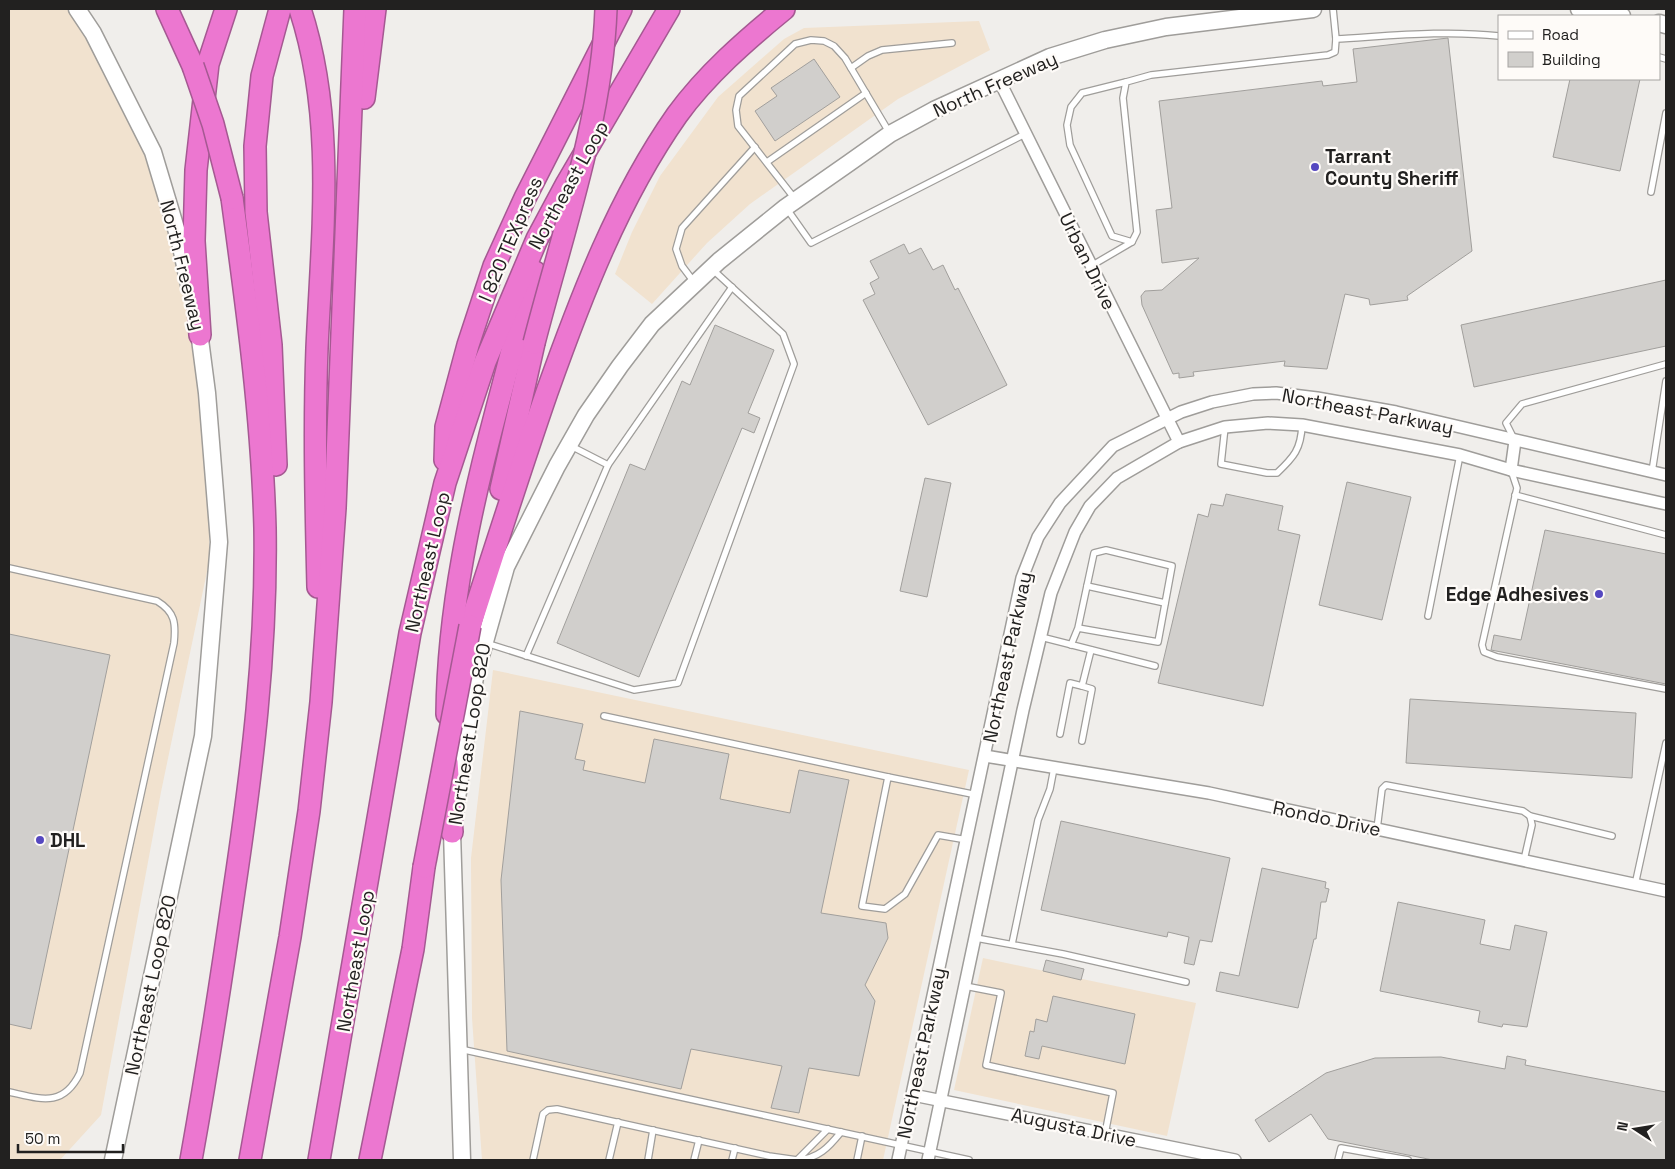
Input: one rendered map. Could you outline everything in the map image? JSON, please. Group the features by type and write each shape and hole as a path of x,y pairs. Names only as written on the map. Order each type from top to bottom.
{"highway":[{"path":"167,9 193,66 213,124 232,198 255,378 262,456 265,530 259,707"},
{"path":"200,335 194,241 196,170 208,64 226,9"},
{"path":"191,1160 207,1074 259,707 274,564 276,515 275,404 256,212 255,146 262,76 280,9"},
{"path":"300,9 319,85 324,170 316,371 316,492 321,702"},
{"path":"250,1160 291,928 309,811 321,702 336,508 355,9"},
{"path":"350,161 361,126 375,9"},
{"path":"370,1160 413,949 424,867 470,626 534,343 593,114 602,64 606,9"},
{"name":"I 820 TEXpress","path":"445,483 446,428 468,345 494,266 525,198 621,9"},
{"name":"Northeast Loop","path":"319,1160 410,633 445,483 470,403 500,324 537,239 567,183 668,9"},
{"path":"470,626 509,502 560,357 591,278 622,208 654,150 678,114 749,38 784,9"},
{"path":"452,832 447,756 447,700 449,646 459,574 475,496 522,313 545,241 567,183"}],"main road":[{"name":"North Freeway","path":"77,9 93,33 153,152 180,242 200,335 207,393 218,542"},
{"name":"North Freeway","path":"715,265 791,204 890,134 934,110 1050,57 1140,32 1224,18 1313,9"},
{"path":"1578,9 1616,15"},
{"name":"Northeast Loop 820","path":"462,1160 452,832 470,706 484,642 506,567 586,415 652,324 715,265"},
{"name":"Northeast Loop 820","path":"113,1160 203,736 218,542"}],"street":[{"name":"Urban Drive","path":"999,80 1179,442"},
{"name":"Northeast Parkway","path":"898,1160 1022,578 1038,537 1060,503 1113,446 1166,419 1212,402 1253,394 1276,393 1396,412 1666,475"},
{"name":"Northeast Parkway","path":"929,1156 1012,762 1051,593 1075,532 1090,506 1118,478 1179,442 1225,426 1268,423 1302,425 1460,455 1511,470 1666,504"},
{"path":"1511,470 1515,441"},
{"name":"Rondo Drive","path":"985,756 1208,793 1666,891"},
{"name":"Augusta Drive","path":"913,1094 1235,1160"}],"lane":[{"path":"1132,242 1112,236 1070,145 1066,124 1071,107 1082,93 1151,75 1328,55 1335,52 1336,39 1333,9"},
{"path":"1336,39 1431,34 1498,36"},
{"path":"890,134 851,68 834,46 824,41 811,40 795,44 739,96 736,110 738,126 767,162 811,243 1025,134"},
{"path":"851,68 882,50 952,43"},
{"path":"1091,266 1132,242 1137,232 1123,98 1126,82"},
{"path":"767,162 866,93"},
{"path":"1651,192 1666,113"},
{"path":"695,283 682,266 676,248 682,228 755,147"},
{"path":"484,642 634,690 678,683 794,364 783,334 732,287 715,265"},
{"path":"526,656 608,465 732,287"},
{"path":"1515,441 1506,423 1522,404 1666,364"},
{"path":"1652,472 1666,381"},
{"path":"1225,426 1221,464 1267,473 1277,473 1291,459 1301,442 1302,425"},
{"path":"569,445 608,465"},
{"path":"1428,616 1460,455"},
{"path":"1511,470 1517,483 1482,645 1484,652 1496,657 1666,690"},
{"path":"1515,495 1666,535"},
{"path":"1071,645 1078,628 1094,553 1106,550 1172,566 1158,642 1078,628"},
{"path":"9,568 157,601 167,607 173,615 175,627 174,643 80,1073 68,1092 58,1098 39,1098 9,1092"},
{"path":"1087,586 1165,603"},
{"path":"1041,636 1155,666"},
{"path":"1082,686 1091,650"},
{"path":"1060,734 1070,683 1092,689 1082,741"},
{"path":"604,716 977,795"},
{"path":"1635,885 1666,743"},
{"path":"1012,944 1038,820 1050,789 1054,768"},
{"path":"888,777 862,906 885,909 905,894 938,835 967,840"},
{"path":"1377,829 1382,789 1392,785 1523,811 1530,816 1612,836"},
{"path":"1524,860 1532,825 1530,816"},
{"path":"976,938 1012,944 1186,982"},
{"path":"965,986 1001,993 986,1064 1113,1093 1105,1134"},
{"path":"458,1048 862,1136 901,1145 929,1156 969,1160"},
{"path":"533,1160 543,1114 548,1110 574,1112 735,1148 769,1158 810,1160 832,1143 842,1132"},
{"path":"609,1160 618,1122"},
{"path":"797,1160 828,1129"},
{"path":"648,1160 653,1130"},
{"path":"857,1160 862,1136"},
{"path":"694,1160 699,1140"},
{"path":"732,1160 735,1148"},
{"path":"1338,1160 1341,1148 1408,1160"}],"shaded area":[{"path":"9,9 68,9 76,20 147,153 188,283 210,428 209,562 161,792 101,1115 60,1160 9,1160"},
{"path":"979,21 990,50 898,99 750,204 707,243 652,304 615,274 632,232 660,176 718,97 784,39 804,28"},
{"path":"493,670 969,770 883,1160 482,1160 472,1018 471,858"},
{"path":"983,958 1196,1003 1167,1136 954,1090"}],"building":[{"name":"Tarrant County Sheriff","path":"1448,38 1472,251 1407,296 1408,300 1370,305 1369,299 1345,294 1327,369 1284,366 1285,361 1193,372 1194,376 1179,378 1179,373 1173,374 1142,305 1141,296 1145,291 1162,290 1199,258 1162,263 1156,210 1172,208 1159,101 1322,81 1323,86 1357,82 1353,49"},
{"path":"814,59 840,97 775,141 755,111 777,96 771,88"},
{"path":"1570,80 1640,80 1620,171 1553,157"},
{"path":"904,244 909,254 921,248 933,270 943,265 955,290 958,288 1007,385 928,425 863,300 875,294 870,283 879,278 870,261"},
{"path":"1666,280 1666,346 1474,387 1461,325"},
{"path":"715,325 774,350 748,413 760,418 754,433 742,428 639,677 557,643 630,464 645,470 682,381 690,385"},
{"path":"925,478 951,483 927,597 900,591"},
{"path":"1347,482 1411,497 1382,620 1319,605"},
{"path":"1226,494 1283,506 1278,530 1300,535 1263,706 1158,683 1198,514 1208,517 1211,504 1223,506"},
{"name":"Edge Adhesives","path":"1545,530 1666,554 1666,684 1491,650 1494,635 1521,640"},
{"name":"DHL","path":"9,634 110,655 31,1029 9,1024"},
{"path":"1410,699 1636,713 1632,778 1406,763"},
{"path":"520,711 583,724 575,759 585,761 583,770 645,783 654,739 729,754 720,799 790,813 799,770 849,780 821,913 886,923 888,938 865,985 875,1001 859,1076 809,1068 799,1113 771,1108 782,1066 691,1049 681,1089 507,1051 501,880"},
{"path":"1061,821 1230,858 1212,942 1200,940 1194,965 1184,963 1189,937 1168,932 1167,937 1041,910"},
{"path":"1262,868 1326,882 1325,888 1329,889 1326,902 1321,902 1316,939 1314,939 1298,1008 1216,991 1220,972 1239,976"},
{"path":"1398,902 1485,920 1480,944 1510,950 1515,925 1547,932 1527,1027 1503,1024 1502,1027 1478,1022 1480,1011 1380,991"},
{"path":"1046,960 1084,969 1081,980 1043,971"},
{"path":"1053,996 1135,1014 1125,1064 1042,1046 1039,1059 1025,1056 1030,1031 1034,1032 1036,1019 1047,1022"},
{"path":"1507,1056 1526,1060 1525,1065 1666,1092 1666,1160 1433,1160 1328,1139 1311,1114 1269,1142 1255,1120 1326,1073 1375,1058 1441,1057 1505,1069"}],"place":[{"name":"Tarrant County Sheriff","path":"1315,167"},
{"name":"Edge Adhesives","path":"1599,594"},
{"name":"DHL","path":"40,840"}]}
